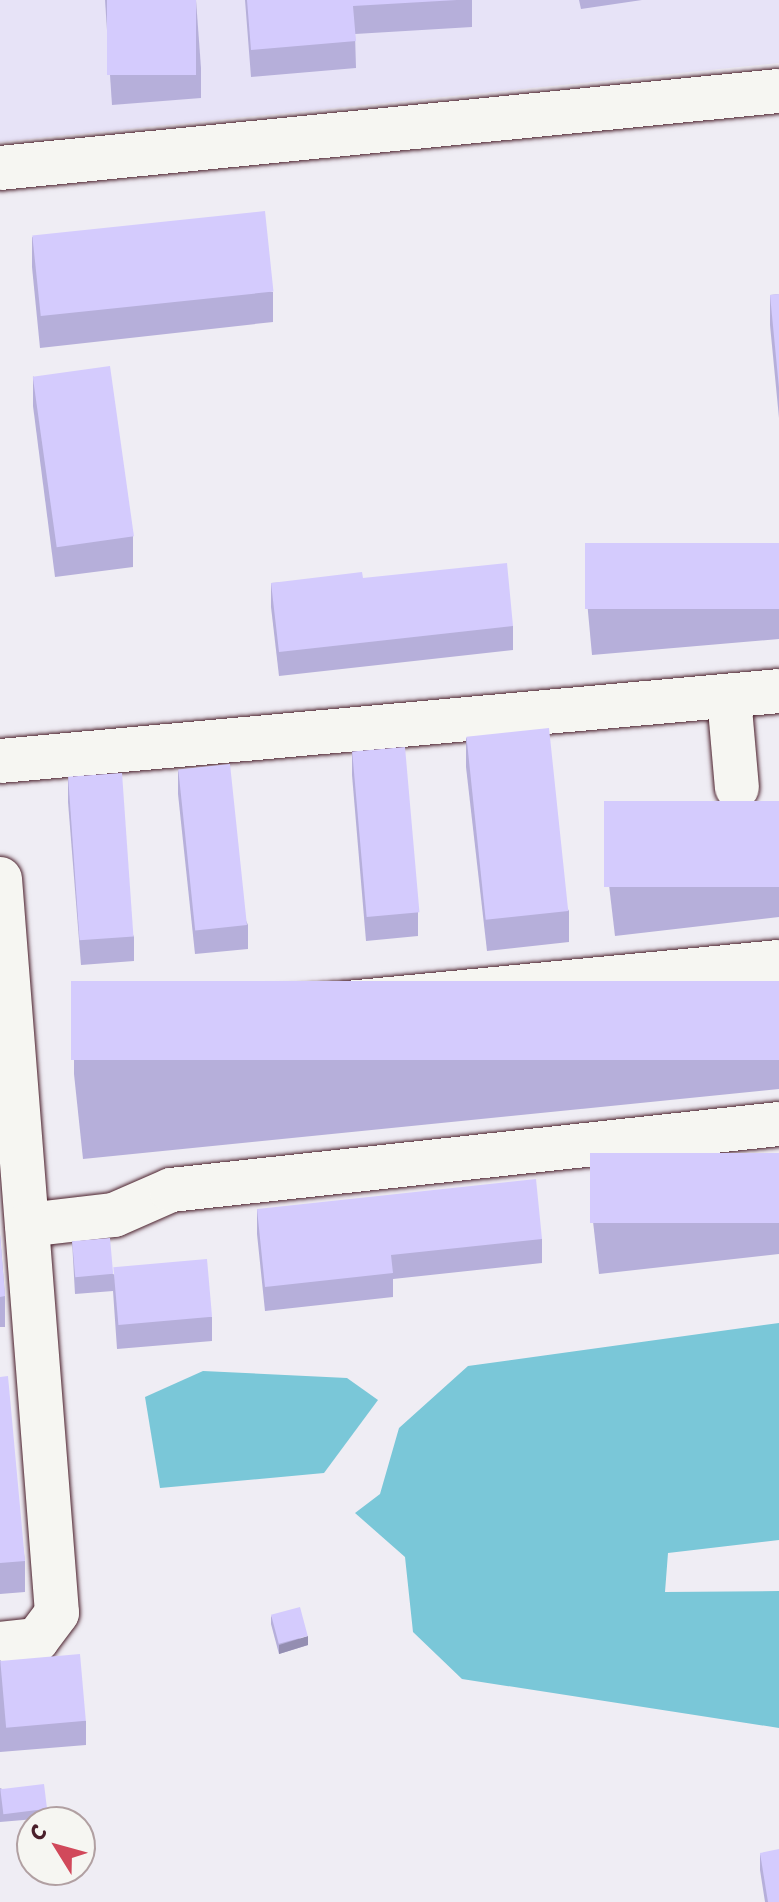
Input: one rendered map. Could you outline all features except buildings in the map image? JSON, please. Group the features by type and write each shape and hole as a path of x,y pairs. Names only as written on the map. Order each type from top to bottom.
{"lane":[{"path":"0,168 779,91"},
{"path":"0,761 779,691"},
{"path":"729,697 737,788"},
{"path":"0,879 17,1201 19,1363 57,1613 37,1640 0,1644"},
{"path":"158,1021 779,962"},
{"path":"17,1201 114,1215 171,1190 779,1124"}],"shaded area":[{"path":"0,0 779,0 779,63 0,142"}],"water":[{"path":"779,1323 779,1540 668,1553 665,1592 779,1591 779,1728 462,1679 413,1632 405,1557 355,1513 380,1494 399,1428 468,1366"},
{"path":"203,1371 347,1378 378,1400 324,1473 160,1488 145,1397"}]}
